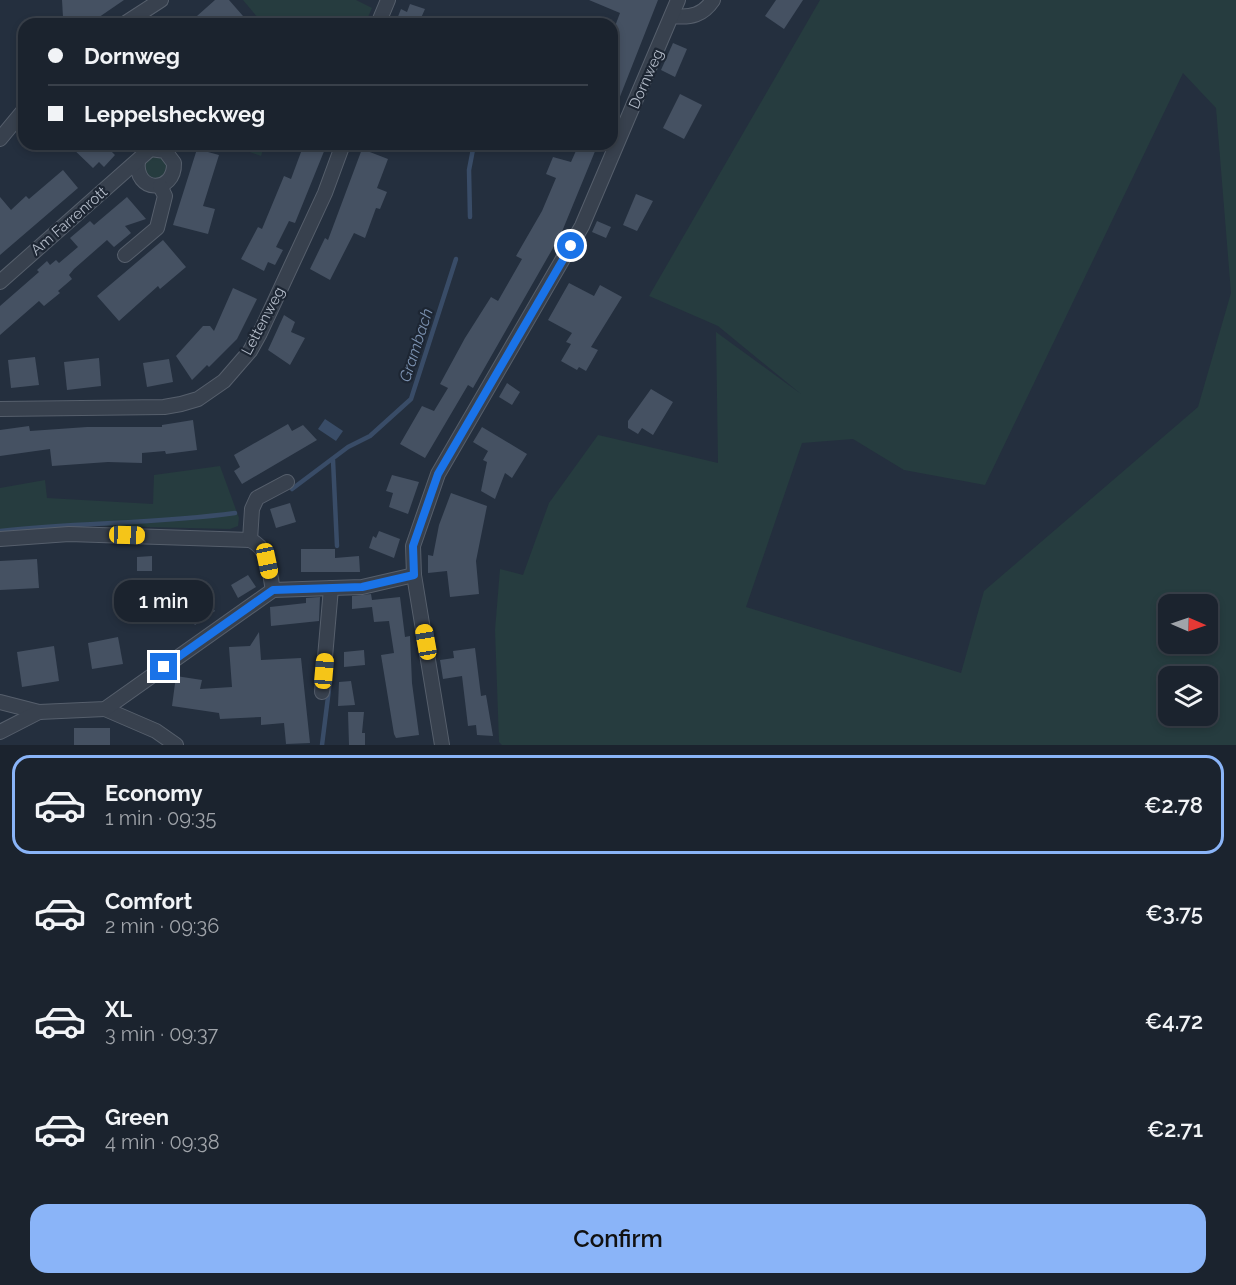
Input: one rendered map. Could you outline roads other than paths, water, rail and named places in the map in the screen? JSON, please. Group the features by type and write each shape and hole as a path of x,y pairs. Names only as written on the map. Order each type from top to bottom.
{"street":[{"path":"133,18 160,0"},
{"path":"380,18 388,0"},
{"name":"Dornweg","path":"618,143 674,15 678,0"},
{"path":"674,15 688,18 706,10 713,0"},
{"path":"0,139 18,117"},
{"name":"Am Farrenrott","path":"0,282 149,150"},
{"name":"Am Farrenrott","path":"160,186 172,177 174,163 163,150"},
{"name":"Lettenweg","path":"0,409 164,407 198,399 216,388 250,351 260,333 325,193 341,150"},
{"name":"Dornweg","path":"442,745 414,575 413,546 438,474 582,226 615,150"},
{"path":"125,255 160,230 165,196 160,186 147,184 142,180 138,161"},
{"path":"250,540 252,509 257,498 287,482"},
{"path":"0,539 69,534 250,540 258,544 265,552 273,590"},
{"path":"105,709 273,590 362,587 414,575"},
{"path":"322,692 332,588"},
{"path":"0,702 39,712 105,709 156,730 176,745"},
{"path":"0,732 39,712"}],"water":[{"path":"325,419 343,431 336,441 318,429"}],"waterway":[{"name":"Grambach","path":"470,217 469,170 473,150"},
{"name":"Grambach","path":"292,489 348,447 370,436 411,399 456,259"},
{"path":"333,460 337,546"},
{"name":"Grambach","path":"0,531 235,513"},
{"path":"322,745 330,681"}]}
